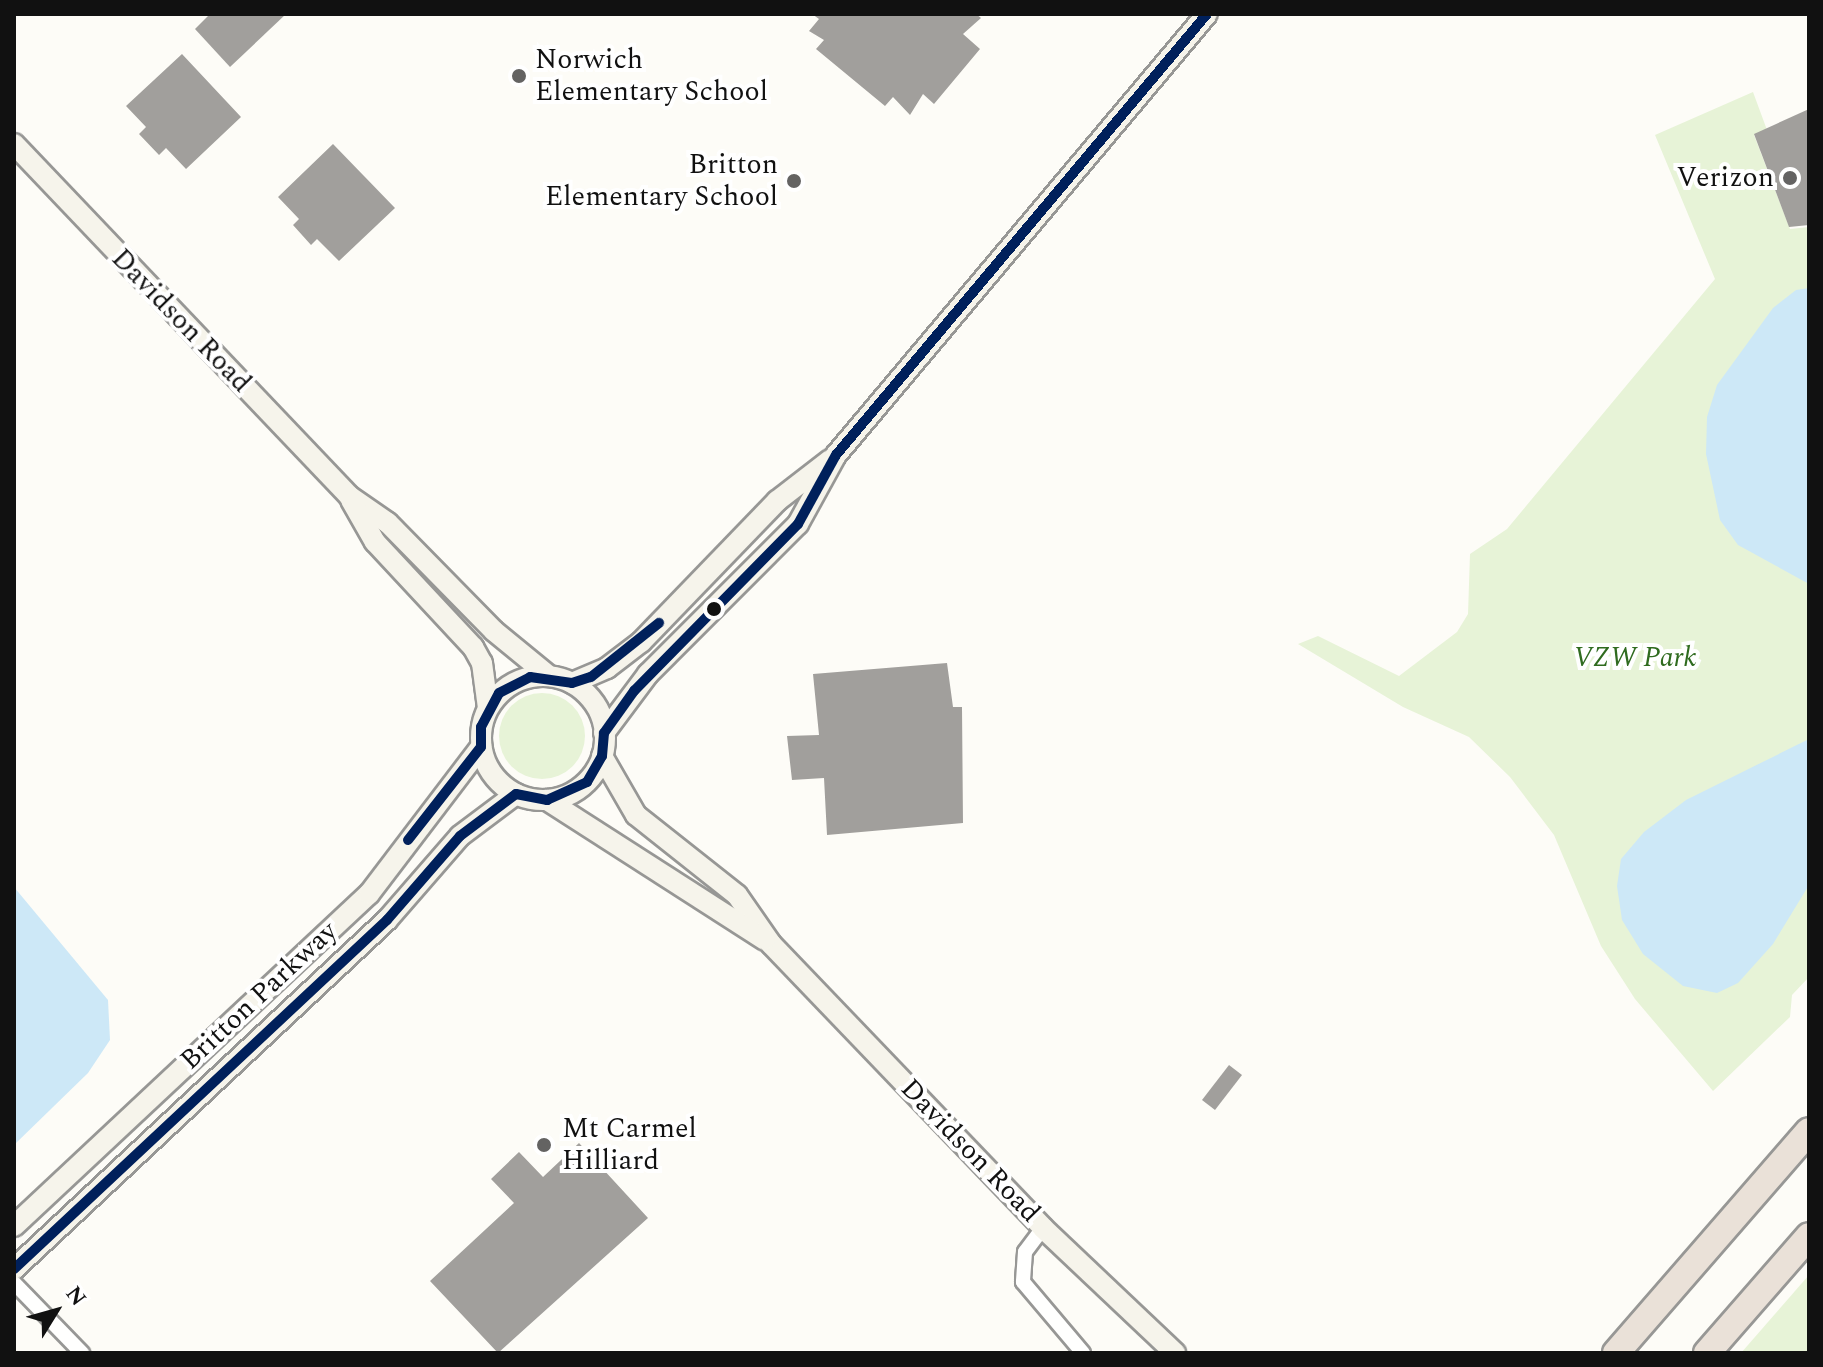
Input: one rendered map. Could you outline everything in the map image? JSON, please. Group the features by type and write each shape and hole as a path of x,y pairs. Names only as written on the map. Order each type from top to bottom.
{"highway":[{"path":"1616,1353 1809,1131"},
{"path":"1707,1353 1809,1236"}],"main road":[{"path":"604,733 648,674 798,524 836,455 1207,14"},
{"name":"Davidson Road","path":"14,144 349,496 388,523 494,631 549,676"},
{"path":"572,683 607,668 641,642 777,501 836,455"},
{"name":"Davidson Road","path":"349,496 375,542 473,647 482,663 488,708"},
{"path":"549,676 572,683 588,696 604,733 602,756 587,782 547,800 516,794 493,774 481,747 488,708 513,683 549,676"},
{"name":"Britton Parkway","path":"14,1226 369,894 481,747"},
{"name":"Davidson Road","path":"602,756 636,815 737,895 771,944 1043,1228 1175,1353"},
{"name":"Britton Parkway","path":"14,1269 366,940 460,836 516,794"},
{"name":"Davidson Road","path":"547,800 771,944"}],"street":[{"path":"1043,1228 1025,1252 1023,1282 1083,1353"},
{"path":"14,1283 82,1353"}],"green space":[{"name":"VZW Park","path":"1753,92 1767,130 1754,135 1790,229 1809,227 1809,977 1792,995 1790,1017 1713,1091 1635,999 1601,946 1554,835 1510,777 1469,737 1403,707 1298,644 1318,636 1399,676 1457,632 1468,614 1470,554 1507,529 1715,279 1655,135"},
{"path":"542,693 566,700 578,712 585,736 578,760 566,772 542,779 518,772 506,760 499,736 506,712 518,700"},
{"path":"1809,1275 1809,1353 1741,1353"}],"water":[{"path":"1809,288 1809,584 1738,545 1720,520 1706,454 1707,417 1717,385 1773,308 1796,290"},
{"path":"1809,739 1809,885 1773,944 1738,983 1717,993 1683,986 1643,954 1622,920 1617,886 1621,859 1644,832 1686,800"},
{"path":"14,887 108,1000 110,1040 88,1073 14,1145"}],"building":[{"path":"210,14 286,14 230,67 195,29"},
{"path":"812,14 976,14 981,18 963,34 980,49 934,104 923,94 910,115 893,97 885,106 816,49 824,40 809,31 819,19"},
{"path":"182,54 241,117 186,169 166,148 159,155 139,134 146,127 126,106"},
{"name":"Verizon","path":"1809,109 1809,225 1789,227 1754,134"},
{"path":"333,144 395,208 339,261 317,239 311,245 293,225 299,219 278,197"},
{"path":"947,663 953,707 962,707 963,823 827,835 824,778 792,780 787,736 819,735 813,674"},
{"path":"1229,1065 1242,1075 1215,1110 1202,1100"},
{"path":"579,1143 648,1218 498,1353 430,1281 514,1203 491,1179 519,1152 543,1177"}],"transit line":[{"path":"14,1269 387,920 460,836 516,794 547,800 587,782 602,756 604,733 634,691 798,524 836,455 1207,14"},
{"path":"408,840 481,747 481,727 499,693 530,677 572,683 591,677 659,623"}],"place":[{"name":"Norwich Elementary School","path":"519,76"},
{"name":"Verizon","path":"1790,178"},
{"name":"Britton Elementary School","path":"794,181"},
{"name":"Mt Carmel Hilliard","path":"544,1145"}]}
